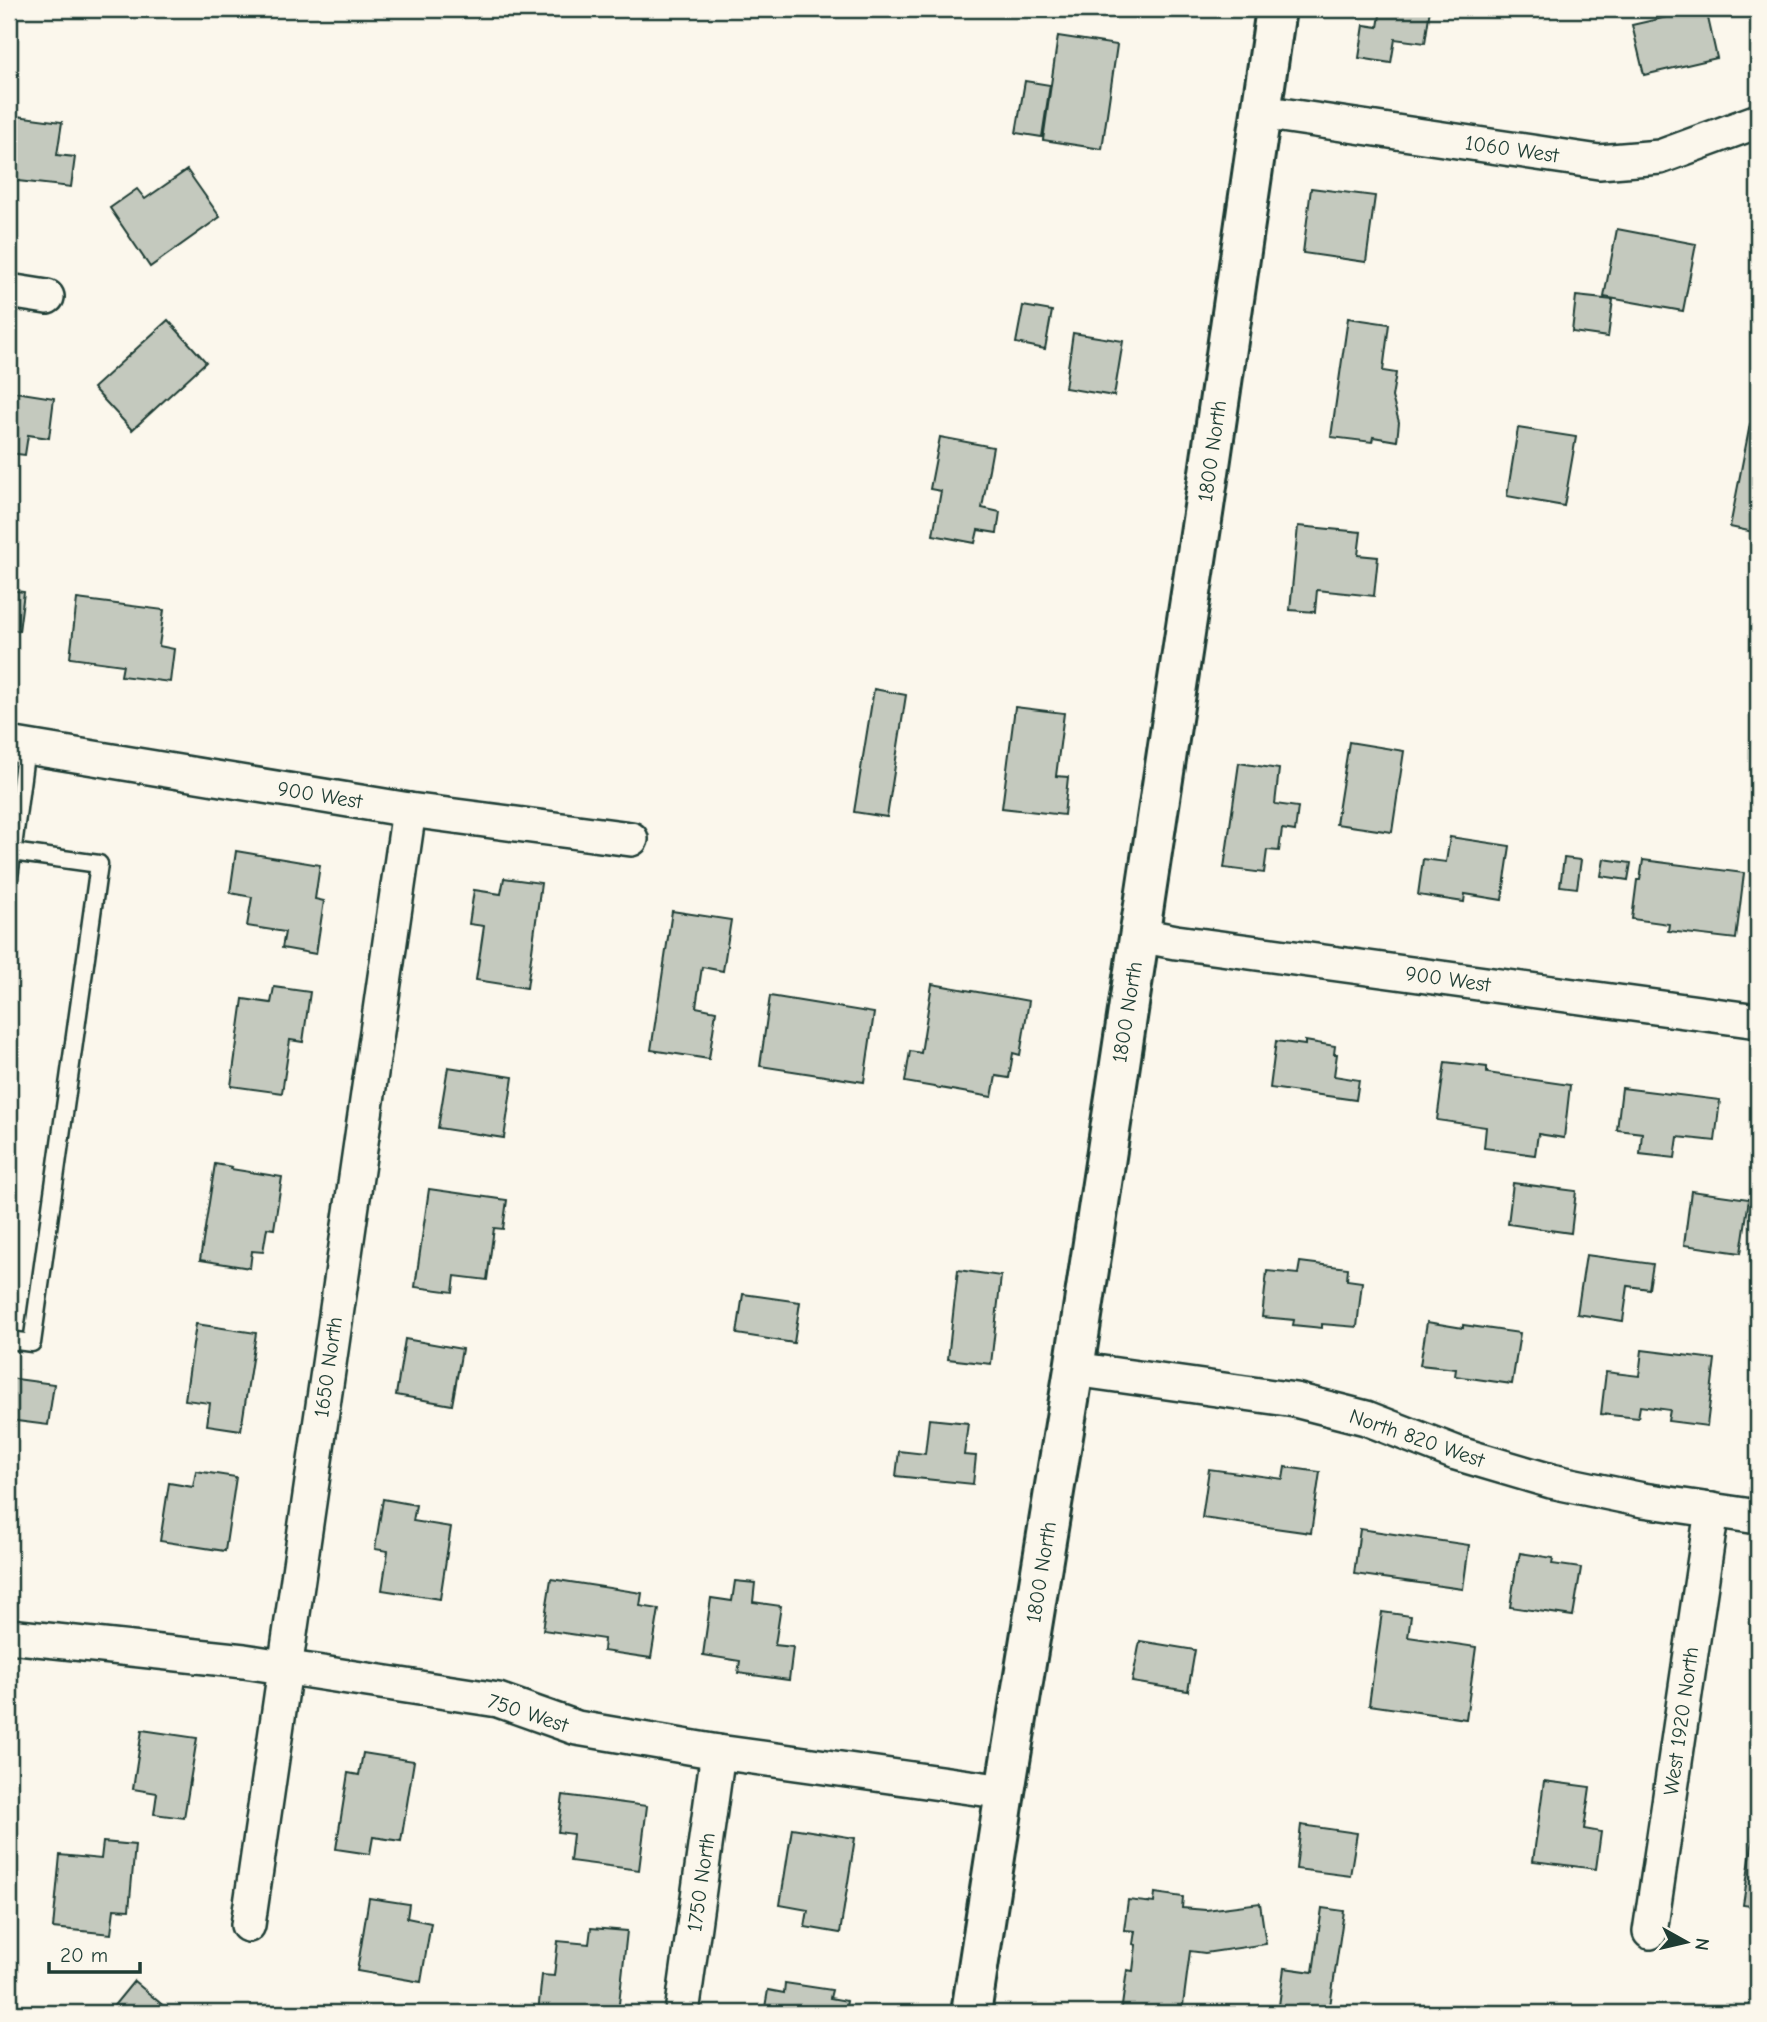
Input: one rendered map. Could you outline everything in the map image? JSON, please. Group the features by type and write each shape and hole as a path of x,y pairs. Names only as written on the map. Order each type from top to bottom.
{"street":[{"name":"1800 North","path":"971,2013 1074,1369 1205,507 1276,9"},
{"name":"1060 West","path":"1261,112 1599,162 1660,157 1758,121"},
{"path":"9,291 47,297"},
{"name":"900 West","path":"17,745 410,810 631,839"},
{"name":"1650 North","path":"248,1925 410,810"},
{"name":"900 West","path":"1139,935 1758,1021"},
{"name":"North 820 West","path":"1074,1369 1295,1400 1366,1418 1456,1453 1551,1481 1643,1500 1758,1517"},
{"name":"West 1920 North","path":"1650,1932 1712,1510"},
{"name":"750 West","path":"9,1636 244,1661 498,1700 577,1728 718,1752 1005,1792"},
{"name":"1750 North","path":"682,2013 718,1752"}],"lane":[{"path":"9,878 17,745"},
{"path":"9,1340 32,1343 99,864 12,852"}],"building":[{"path":"1381,9 1430,9 1425,43 1395,39 1391,63 1359,58 1364,25 1378,27"},
{"path":"1706,9 1717,58 1644,75 1632,25"},
{"path":"1058,36 1117,45 1102,149 1043,140"},
{"path":"1025,81 1050,85 1042,137 1016,133"},
{"path":"9,115 62,122 57,155 75,157 71,187 9,180"},
{"path":"187,170 220,217 150,267 110,208 137,189 145,199"},
{"path":"1311,188 1375,196 1366,262 1303,253"},
{"path":"1617,229 1696,244 1683,311 1604,297"},
{"path":"1576,296 1613,300 1608,337 1572,332"},
{"path":"1023,306 1052,311 1045,349 1016,343"},
{"path":"1348,318 1389,324 1383,371 1396,373 1392,397 1399,422 1397,441 1373,437 1372,442 1331,437"},
{"path":"168,320 206,362 132,430 93,388"},
{"path":"1073,333 1123,341 1114,396 1065,388"},
{"path":"9,391 54,398 49,438 28,435 25,455 9,453"},
{"path":"1750,424 1758,425 1758,533 1730,527"},
{"path":"1518,428 1576,437 1564,506 1507,496"},
{"path":"940,437 993,447 982,508 1000,512 997,533 978,530 975,543 933,535 941,491 930,489"},
{"path":"1298,526 1361,532 1358,555 1378,557 1374,596 1317,590 1315,612 1290,610"},
{"path":"9,590 24,592 19,631 9,629"},
{"path":"77,599 164,610 159,646 174,649 170,682 121,676 123,665 70,658"},
{"path":"874,689 906,695 887,817 854,812"},
{"path":"1015,707 1064,713 1056,776 1068,777 1064,815 1002,808"},
{"path":"1349,742 1404,751 1392,832 1336,824"},
{"path":"1239,763 1279,769 1275,804 1298,807 1295,831 1282,829 1279,851 1267,850 1264,873 1224,868"},
{"path":"1450,837 1510,846 1502,900 1465,894 1464,902 1418,895 1423,859 1446,862"},
{"path":"236,851 320,865 315,899 324,901 316,954 282,948 285,932 247,926 252,897 230,893"},
{"path":"1564,858 1581,860 1577,888 1560,886"},
{"path":"1604,859 1631,863 1628,880 1601,876"},
{"path":"1643,860 1744,873 1736,939 1668,931 1669,924 1632,919 1637,880 1640,880"},
{"path":"504,878 541,883 527,988 476,980 484,926 469,924 474,890 501,894"},
{"path":"672,911 731,920 723,971 702,967 696,1007 716,1011 709,1059 651,1050"},
{"path":"932,984 1029,1001 1020,1055 1013,1053 1009,1078 996,1076 992,1097 905,1082 910,1051 921,1053"},
{"path":"274,987 310,992 303,1042 290,1040 282,1093 231,1086 243,999 271,1003"},
{"path":"770,996 874,1013 864,1082 760,1066"},
{"path":"1276,1041 1305,1045 1305,1041 1335,1046 1334,1054 1337,1054 1334,1076 1359,1080 1356,1100 1270,1088"},
{"path":"1445,1062 1487,1067 1487,1073 1570,1085 1564,1138 1538,1134 1535,1155 1484,1148 1486,1127 1437,1120"},
{"path":"448,1067 513,1077 504,1138 438,1128"},
{"path":"1622,1088 1720,1100 1715,1141 1678,1137 1675,1158 1640,1154 1642,1133 1617,1130"},
{"path":"215,1164 282,1177 274,1229 267,1228 263,1252 252,1251 250,1268 200,1260"},
{"path":"1513,1183 1576,1191 1571,1233 1508,1224"},
{"path":"429,1189 507,1200 503,1229 494,1228 487,1280 455,1276 453,1292 415,1287"},
{"path":"1691,1191 1749,1199 1741,1253 1684,1245"},
{"path":"1586,1255 1653,1264 1649,1289 1628,1286 1623,1321 1577,1314"},
{"path":"1300,1262 1348,1268 1347,1280 1362,1282 1357,1327 1293,1325 1294,1320 1262,1317 1267,1271 1298,1274"},
{"path":"958,1270 1001,1276 991,1364 948,1359"},
{"path":"743,1294 800,1302 794,1343 737,1334"},
{"path":"1427,1322 1520,1333 1512,1384 1455,1376 1456,1369 1420,1365"},
{"path":"196,1324 256,1333 241,1430 207,1425 210,1403 185,1400"},
{"path":"405,1339 462,1349 452,1405 396,1395"},
{"path":"1642,1350 1715,1359 1707,1426 1668,1421 1670,1410 1640,1406 1638,1418 1601,1414 1606,1372 1639,1376"},
{"path":"9,1378 54,1384 48,1425 9,1420"},
{"path":"929,1419 968,1423 964,1455 976,1456 973,1484 896,1476 899,1451 925,1454"},
{"path":"1285,1467 1320,1472 1311,1533 1202,1518 1209,1469 1283,1479"},
{"path":"196,1471 236,1477 225,1551 160,1541 169,1483 193,1487"},
{"path":"383,1499 416,1505 413,1521 451,1527 440,1599 382,1590 388,1551 375,1549"},
{"path":"1360,1529 1469,1545 1463,1589 1354,1574"},
{"path":"1520,1553 1553,1558 1552,1564 1581,1568 1573,1616 1510,1607"},
{"path":"551,1579 642,1593 640,1606 659,1609 651,1658 603,1651 604,1639 543,1630"},
{"path":"735,1581 755,1583 753,1602 781,1606 775,1645 793,1647 789,1680 738,1673 740,1661 703,1655 711,1598 732,1601"},
{"path":"1382,1612 1411,1616 1408,1637 1476,1647 1466,1719 1369,1705"},
{"path":"1140,1641 1195,1650 1188,1691 1132,1682"},
{"path":"142,1730 197,1738 184,1818 154,1814 157,1793 133,1789"},
{"path":"363,1753 414,1761 401,1841 373,1837 370,1854 336,1849 348,1773 359,1775"},
{"path":"1544,1781 1590,1787 1584,1829 1601,1832 1596,1869 1533,1861"},
{"path":"563,1795 647,1806 639,1870 570,1861 573,1834 558,1832"},
{"path":"1758,1806 1758,1907 1743,1905"},
{"path":"1301,1825 1357,1833 1350,1876 1296,1869"},
{"path":"792,1828 855,1838 840,1933 805,1927 808,1910 780,1905"},
{"path":"103,1842 135,1845 129,1910 114,1909 111,1934 53,1928 60,1855 101,1859"},
{"path":"1155,1893 1183,1897 1182,1908 1206,1910 1260,1903 1266,1944 1205,1953 1190,1951 1182,2013 1121,2013 1127,1970 1133,1971 1136,1945 1133,1944 1135,1931 1124,1930 1128,1900 1154,1903"},
{"path":"369,1898 409,1904 407,1918 431,1923 421,1982 357,1971"},
{"path":"1322,1908 1344,1911 1329,2013 1278,2013 1284,1968 1313,1972"},
{"path":"591,1928 627,1931 618,2013 538,2013 542,1975 554,1976 558,1941 589,1944"},
{"path":"134,1981 172,2013 116,2013 111,2009"},
{"path":"785,1983 832,1990 830,1998 847,2001 845,2013 764,2013 768,1990 784,1993"}]}
